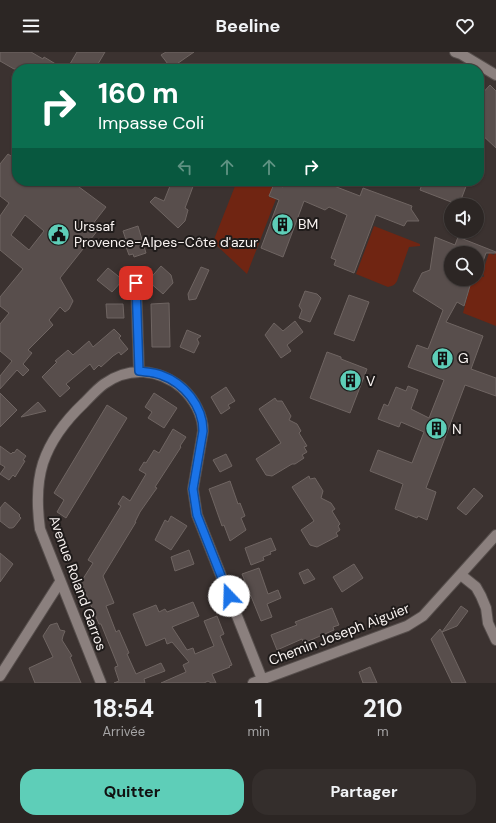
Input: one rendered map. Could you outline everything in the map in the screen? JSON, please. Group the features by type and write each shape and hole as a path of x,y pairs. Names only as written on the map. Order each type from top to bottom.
{"street":[{"path":"459,53 478,64"},
{"path":"484,68 496,75"},
{"path":"136,283 139,371 160,374 176,383 191,396 203,424 193,489 197,515 257,681"},
{"name":"Avenue Roland Garros","path":"101,683 40,529 37,508 38,483 43,462 57,434 71,415 104,384 118,376 139,371"},
{"name":"Chemin Joseph Aiguier","path":"257,681 407,626 423,616 496,535"},
{"path":"461,575 476,588 481,596 486,608 488,623 496,640"},
{"path":"0,676 60,582"}],"shaded area":[{"path":"235,186 273,186 269,197 276,199 247,274 213,242"},
{"path":"374,226 420,244 420,246 409,247 397,281 388,287 356,274"},
{"path":"496,251 496,326 463,313 470,286 484,286 484,268 489,253 494,255"}],"building":[{"path":"0,52 31,52 56,64 12,64 12,68 0,61"},
{"path":"77,52 105,52 98,64 70,64"},
{"path":"166,52 194,52 177,64 168,64 161,55"},
{"path":"490,85 496,91 496,148 484,137 484,92"},
{"name":"Urssaf Provence-Alpes-Côte d'azur","path":"8,154 12,157 12,186 78,186 106,207 92,225 98,230 60,278 73,301 69,309 65,312 60,307 49,320 53,325 28,350 32,353 23,364 29,370 23,376 17,370 0,389 0,376 12,361 0,351 0,324 9,313 0,306 0,297 23,269 0,250 0,216 9,203 0,196 0,164","holes":["25,215 44,231 29,250 11,235"]},
{"path":"170,186 193,186 185,208 188,210 185,221 178,228 150,202 155,197 164,201"},
{"path":"273,186 334,186 360,196 363,188 412,206 411,209 419,221 407,221 404,226 376,215 354,273 334,265 336,260 331,258 347,215 329,207 325,210 304,201 283,257 261,248 279,200 269,196"},
{"path":"421,186 466,186 462,198 444,198 444,199 420,190"},
{"path":"138,226 146,253 134,257 133,254 129,255 125,244 127,243 123,231"},
{"path":"435,237 455,245 458,238 461,238 481,246 444,246 444,286 470,286 464,306 457,302 446,322 483,336 471,369 496,378 496,396 465,385 426,488 436,492 427,520 418,516 417,518 395,509 403,484 370,471 378,450 412,463 424,432 401,422 399,427 378,419 384,404 388,406 396,387 406,391 408,386 418,390 411,409 429,418 444,380 408,367 417,345 428,349 443,310 413,291 422,273 430,270"},
{"path":"484,247 496,252 496,253 486,253 484,258"},
{"path":"161,266 171,275 173,283 163,294 148,281"},
{"path":"201,267 209,270 196,299 189,300 188,294"},
{"path":"108,268 123,280 112,292 97,280"},
{"path":"305,291 317,294 321,298 310,322 299,318 302,310 299,306"},
{"path":"349,295 369,302 354,341 334,334"},
{"path":"169,303 170,347 152,347 151,304"},
{"path":"106,304 123,304 124,318 107,318"},
{"path":"295,321 303,332 287,345 291,351 281,358 265,335 274,323 283,331"},
{"path":"114,329 121,336 119,338 128,349 121,355 119,352 101,367 99,365 94,370 90,364 66,384 70,388 60,397 42,377 57,362 55,361 68,350 73,355 89,341 93,347"},
{"path":"187,330 201,336 197,339 199,343 194,353 180,347"},
{"name":"V","path":"327,352 367,369 350,413 310,398"},
{"path":"226,387 235,401 228,405 230,408 221,414 211,397"},
{"path":"0,393 17,410 0,427"},
{"path":"154,393 177,408 164,428 148,418 152,412 145,407"},
{"path":"275,398 277,401 282,401 291,416 289,420 297,424 301,431 299,433 307,446 304,447 307,452 302,455 304,458 272,476 266,475 256,459 281,443 259,409"},
{"path":"38,402 46,411 21,417"},
{"path":"107,405 127,418 66,518 57,512 64,500 54,493"},
{"path":"173,429 186,437 155,487 157,488 140,512 136,522 103,576 114,603 106,606 116,632 119,630 136,674 161,663 165,671 144,679 145,683 114,683 119,681 115,669 115,667 118,666 101,624 99,624 81,582 93,563 88,560 121,506 118,504 123,496 130,501 146,474 139,470 144,462 146,463 154,450 159,453"},
{"path":"0,446 11,454 17,449 26,456 23,460 25,461 15,477 13,475 9,480 0,474 5,467 0,464"},
{"path":"226,454 232,466 220,472 213,460"},
{"path":"309,476 310,479 315,478 323,491 321,498 331,503 335,509 332,511 340,524 338,526 340,530 336,533 338,536 317,547 310,545 301,530 314,521 292,487"},
{"path":"230,481 238,504 240,503 245,516 241,518 246,530 230,541 224,525 222,526 209,489"},
{"path":"474,488 483,496 466,515 457,508"},
{"path":"5,502 20,515 19,516 21,518 12,528 9,528 0,521 0,508"},
{"path":"171,516 187,526 171,550 155,540 165,520 168,522"},
{"path":"271,538 276,550 263,557 264,560 251,565 245,548"},
{"path":"189,550 194,564 175,571 171,557"},
{"path":"0,553 13,564 0,582"},
{"path":"354,564 363,578 342,592 333,577"},
{"path":"259,568 268,594 278,590 281,598 267,604 272,617 261,621 242,574"},
{"path":"308,569 315,579 304,584 299,573"},
{"path":"193,602 199,616 172,627 187,650 193,648 195,654 214,646 204,621 217,616 224,634 220,636 232,665 212,674 216,683 211,683 208,681 204,683 161,683 186,672 183,665 189,662 172,642 167,644 165,638 146,646 133,614 156,605 159,612 165,609 167,612"},
{"path":"461,606 468,611 457,626 442,632"},
{"path":"332,608 339,625 333,627 334,630 304,643 302,639 277,650 271,635 297,625 295,622"},
{"path":"57,623 60,630 65,631 62,640 72,656 70,657 81,683 35,683 29,668 53,657 43,636 50,625"},
{"path":"440,629 466,683 452,683 431,639"},
{"path":"370,667 377,683 363,683 359,672"}],"place":[{"name":"BM","path":"283,224"},
{"name":"Urssaf Provence-Alpes-Côte d'azur","path":"58,234"},
{"name":"G","path":"443,358"},
{"name":"V","path":"351,381"},
{"name":"N","path":"437,429"}],"route":[{"path":"136,283 139,371 160,374 176,383 191,396 203,424 193,489 197,515 229,596"}]}
